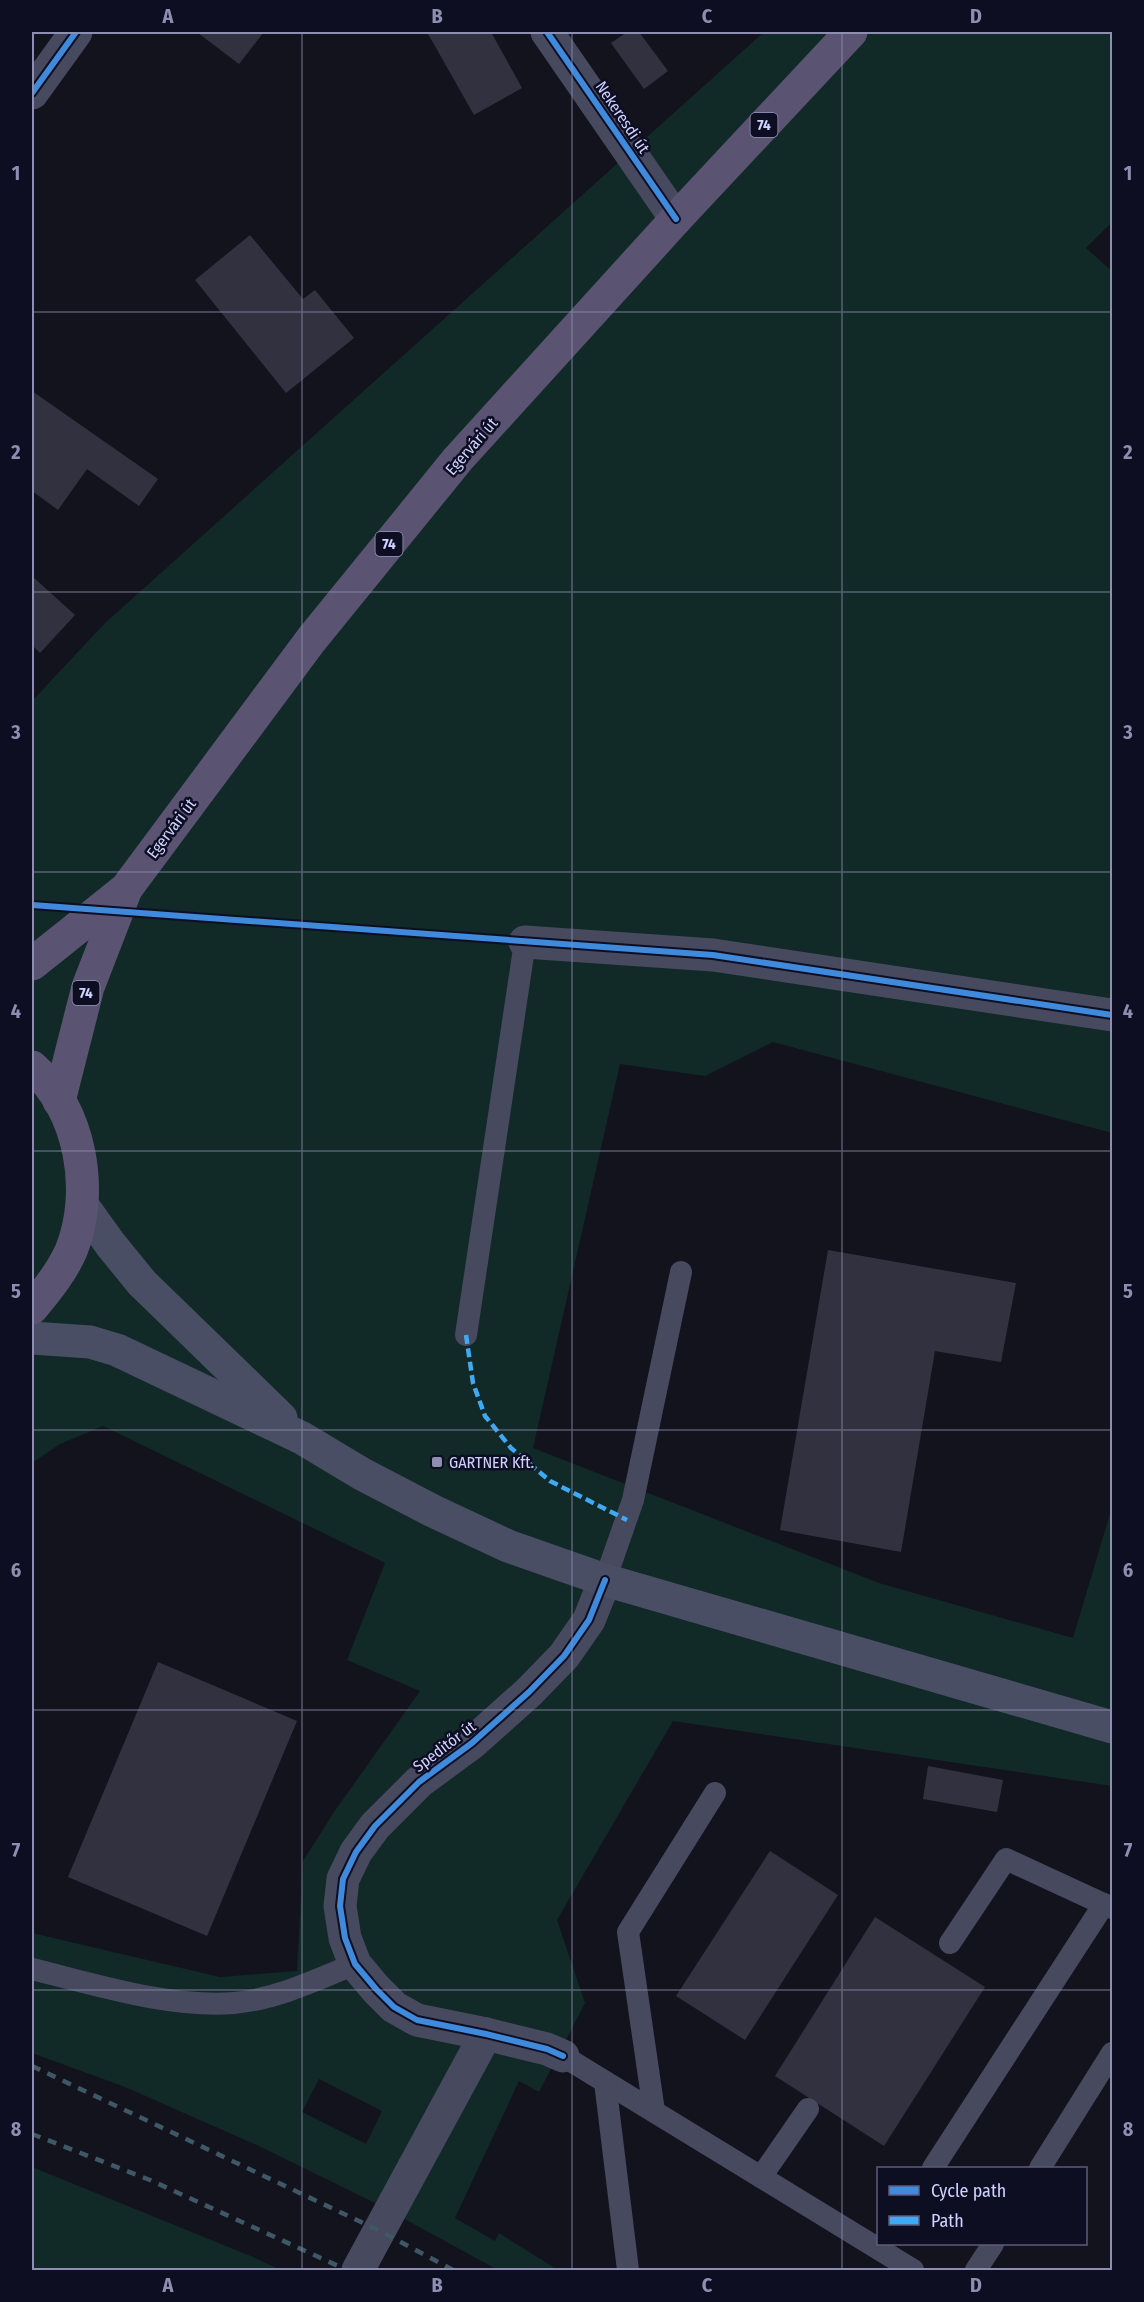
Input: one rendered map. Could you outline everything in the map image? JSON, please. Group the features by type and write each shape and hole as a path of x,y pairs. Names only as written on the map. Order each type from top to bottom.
{"main road":[{"name":"Egervári út","path":"32,964 126,889 311,640 458,459 676,219 851,32"},
{"name":"Egervári út","path":"59,1101 88,987 126,889"},
{"path":"32,1067 59,1101 72,1128 80,1157 83,1187 83,1206 70,1251 53,1283 32,1308"},
{"path":"83,1206 142,1282 302,1438"},
{"path":"32,1338 90,1342 117,1350 302,1438 362,1474 508,1546 606,1580 1113,1727"}],"street":[{"path":"32,93 76,32"},
{"name":"Nekeresdi út","path":"547,32 676,219"},
{"path":"525,942 713,956 1113,1015"},
{"name":"Speditőr út","path":"563,2056 548,2049 417,2020 394,2007 356,1964 345,1938 340,1906 343,1879 356,1852 375,1826 419,1782 472,1743 529,1692 564,1656 589,1620 606,1580"},
{"path":"358,2271 486,2034"}],"lane":[{"path":"466,1335 525,942"},
{"path":"606,1580 633,1500 681,1272"},
{"path":"654,2111 628,1932 715,1793"},
{"path":"934,2167 1108,1906 1006,1859 950,1943"},
{"path":"32,1969 118,1991 192,2003 234,2003 282,1993 356,1964"},
{"path":"1041,2167 1113,2053"},
{"path":"563,2056 761,2177 877,2244"},
{"path":"605,2082 628,2271"},
{"path":"761,2177 808,2109"},
{"path":"976,2271 992,2245"},
{"path":"882,2247 913,2271"}],"green space":[{"path":"764,32 1112,32 1112,222 1086,248 1112,271 1112,1133 773,1042 705,1076 620,1064 533,1448 879,1583 1073,1638 1112,1507 1112,1786 673,1721 557,1920 585,2003 539,2092 519,2081 455,2218 495,2241 499,2233 558,2270 498,2270 377,2204 259,2146 125,2087 32,2053 32,1933 220,1977 297,1971 303,1861 334,1812 420,1691 347,1660 385,1563 103,1426 60,1444 32,1463 32,701 105,623","holes":["319,2079 382,2111 366,2144 302,2112"]},
{"path":"32,2167 253,2257 281,2270 32,2270"}],"building":[{"path":"199,32 264,32 239,64"},
{"path":"427,32 491,32 522,88 474,115"},
{"path":"627,32 639,32 668,71 644,89 611,43"},
{"path":"250,235 303,299 315,290 354,338 286,393 195,280"},
{"path":"32,391 158,479 139,506 87,469 58,510 32,491"},
{"path":"32,576 75,615 40,653 32,645"},
{"path":"828,1250 1016,1283 1001,1362 935,1351 901,1552 780,1530"},
{"path":"158,1662 297,1721 207,1936 68,1877"},
{"path":"928,1766 1003,1780 997,1812 923,1799"},
{"path":"770,1851 838,1895 745,2040 676,1996"},
{"path":"875,1917 985,1987 884,2146 775,2076"}],"railway":[{"path":"32,2066 380,2231 453,2270"},
{"path":"32,2134 150,2180 347,2270"}],"marked path":[{"path":"466,1335 473,1383 485,1416 511,1448 550,1481 627,1520"}],"cycle path":[{"path":"32,93 76,32"},
{"path":"547,32 676,219"},
{"path":"32,905 713,955 1112,1015"},
{"path":"563,2056 547,2049 417,2020 394,2007 355,1964 345,1938 340,1906 343,1879 356,1852 375,1826 419,1782 472,1743 529,1692 564,1656 589,1620 605,1580"}],"place":[{"name":"GARTNER Kft.","path":"437,1462"}]}
